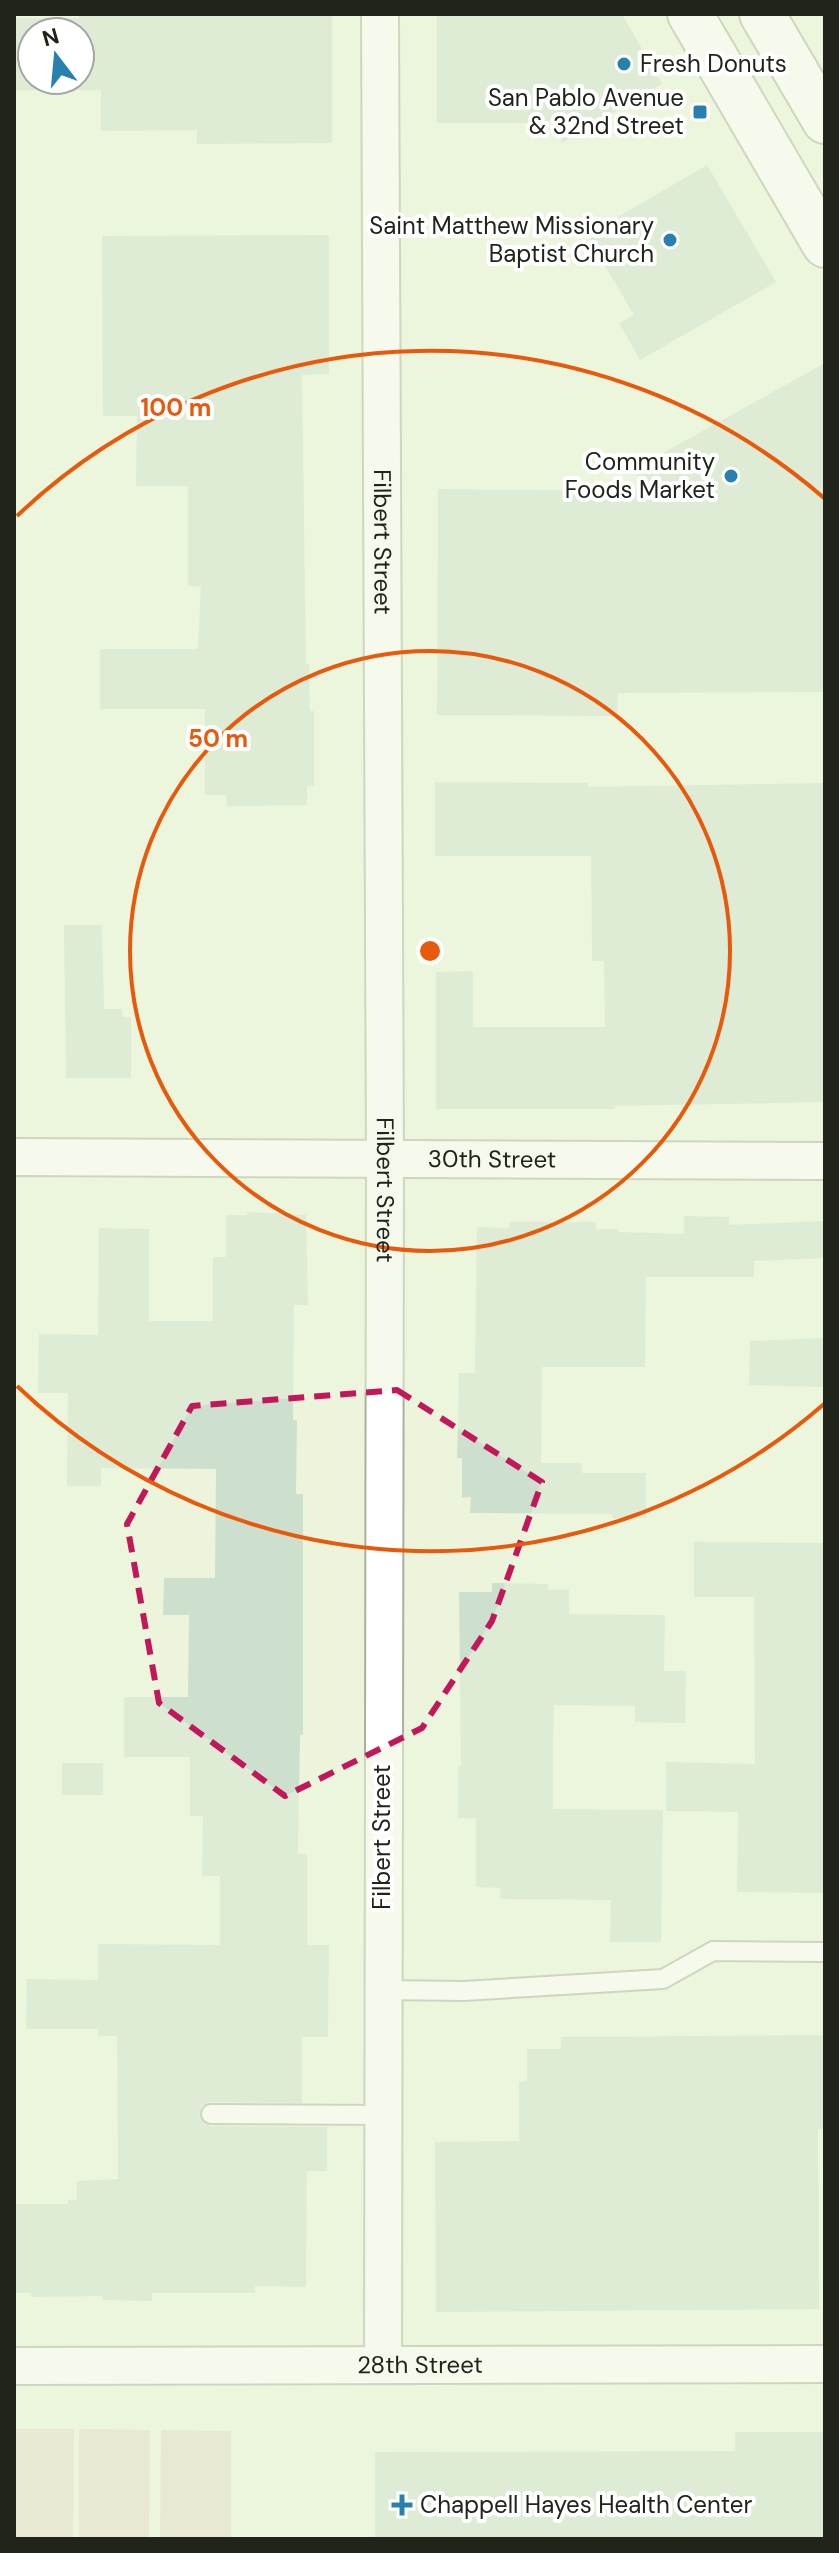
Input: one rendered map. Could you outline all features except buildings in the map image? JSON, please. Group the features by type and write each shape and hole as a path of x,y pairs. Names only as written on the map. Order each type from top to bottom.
{"main road":[{"path":"690,14 825,245"},
{"path":"762,14 825,121"}],"street":[{"name":"Filbert Street","path":"380,14 385,1158 383,2364"},
{"name":"30th Street","path":"14,1157 825,1161"},
{"name":"28th Street","path":"14,2366 825,2364"}],"lane":[{"path":"383,1990 464,1991 663,1979 713,1951 825,1952"},
{"path":"211,2114 383,2115"}],"highlighted area":[{"path":"397,1390 542,1482 492,1621 422,1728 285,1796 159,1703 127,1524 192,1406"}],"shaded area":[{"path":"14,2429 74,2429 73,2539 14,2539"},
{"path":"79,2429 150,2430 149,2539 79,2539"},
{"path":"161,2430 231,2431 231,2539 160,2539"}],"place":[{"name":"Fresh Donuts","path":"624,64"},
{"name":"San Pablo Avenue & 32nd Street","path":"700,112"},
{"name":"Saint Matthew Missionary Baptist Church","path":"670,240"},
{"name":"Community Foods Market","path":"731,476"},
{"name":"Chappell Hayes Health Center","path":"402,2505"}]}
